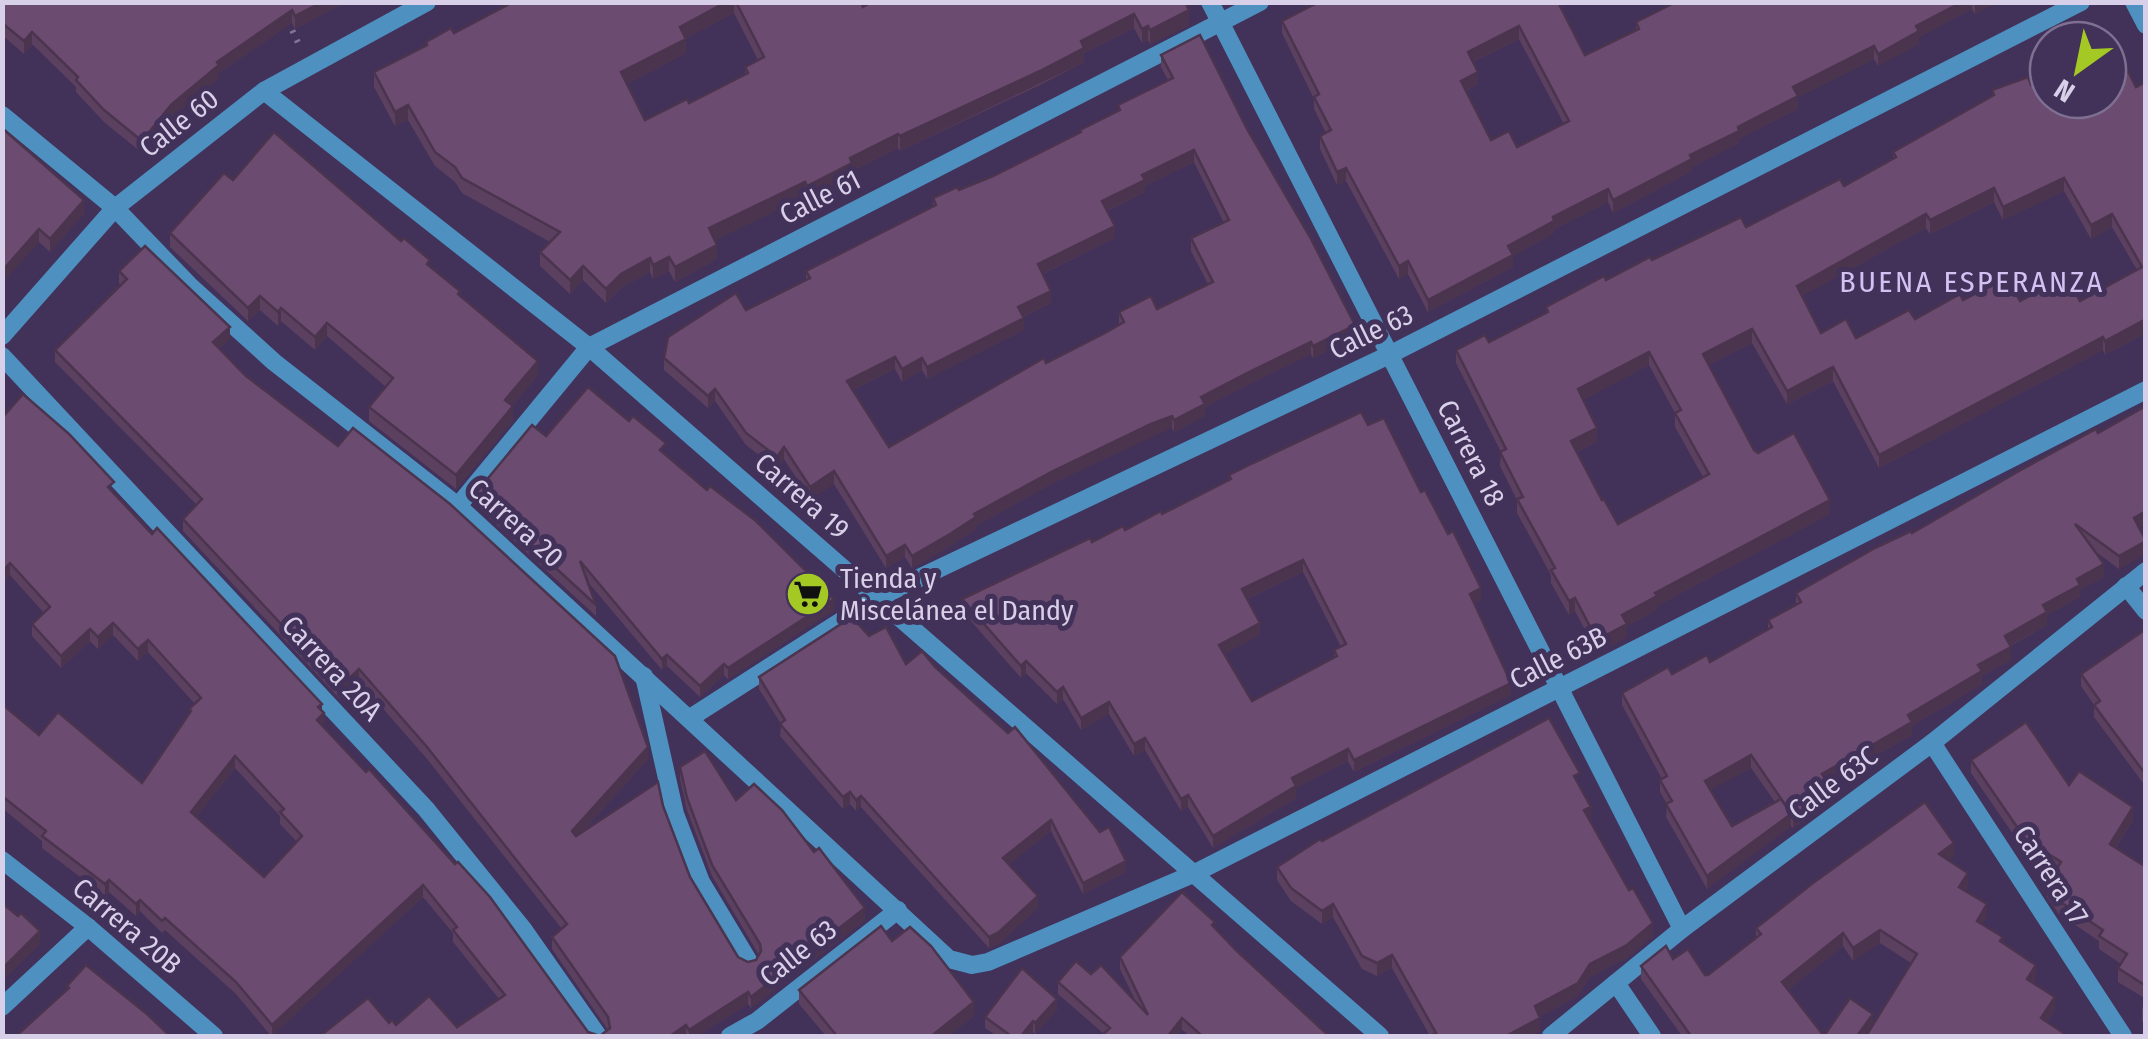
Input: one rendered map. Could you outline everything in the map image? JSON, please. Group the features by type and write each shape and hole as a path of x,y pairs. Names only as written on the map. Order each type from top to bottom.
{"street":[{"name":"Calle 60","path":"2,336 115,208 264,92 427,2"},
{"name":"Carrera 18","path":"1210,2 1682,929"},
{"name":"Calle 61","path":"458,506 589,346 1260,2"},
{"name":"Calle 63","path":"690,718 877,598 1389,354 2081,2"},
{"path":"2134,2 2146,25"},
{"name":"Carrera 19","path":"264,92 589,346 1380,1036"},
{"name":"Carrera 20","path":"2,115 115,208 190,287 274,362 458,506 949,960 972,965 988,962"},
{"name":"Carrera 20A","path":"2,356 426,809 523,929 598,1036"},
{"name":"Calle 63B","path":"988,962 1193,874 2146,390"},
{"name":"Calle 63C","path":"1551,1036 1682,929 1932,743 2146,571"},
{"path":"2126,586 2146,611"},
{"path":"644,676 675,814 701,882 749,962"},
{"name":"Carrera 17","path":"1932,743 2124,1036"},
{"name":"Carrera 20B","path":"2,860 88,927 214,1036"},
{"name":"Calle 63","path":"730,1036 757,1021 898,910"},
{"path":"2,1008 88,927"},
{"path":"1616,984 1652,1036"},
{"path":"757,1021 769,1036"}],"path":[{"path":"280,2 308,65"}],"building":[{"path":"2,2 322,2 295,16 292,10 217,62 219,65 171,105 142,141 104,110 76,80 78,77 32,32 24,41 2,23"},
{"path":"513,2 726,2 680,27 686,39 621,72 645,120 748,73 745,67 764,57 736,2 861,2 863,7 871,2 1185,2 1189,10 1150,30 1148,26 1142,29 1134,14 1081,41 1084,48 1040,71 898,134 807,186 805,182 709,228 717,245 675,267 669,257 653,265 650,258 621,274 606,289 583,266 570,280 540,252 560,232 462,178 455,167 435,152 408,105 395,112 374,72 451,28 454,33"},
{"path":"1319,2 1558,2 1585,55 1639,29 1636,22 1676,2 1962,2 1916,26 1919,31 1878,54 1874,46 1793,87 1798,96 1690,155 1692,159 1613,200 1608,189 1553,217 1554,221 1508,246 1513,255 1428,300 1408,261 1399,266 1346,168 1337,172 1320,136 1331,130 1314,97 1319,94 1282,21","holes":["1519,26 1569,121 1517,147 1509,131 1491,140 1461,81 1478,72 1468,52"]},
{"path":"1200,35 1355,325 1313,346 1311,342 1201,397 1205,404 1174,420 1172,416 1151,424 1051,472 974,514 976,517 912,556 905,545 886,556 834,471 810,487 784,447 777,457 746,433 715,389 708,396 664,358 668,337 736,293 746,310 810,278 806,271 936,205 933,198 993,176 1081,132 1120,110 1118,105 1173,78 1161,55","holes":["1194,150 1229,220 1191,238 1213,282 1157,309 1151,296 1119,312 1124,322 1046,363 1044,358 889,447 847,381 895,357 902,369 922,358 927,367 1024,318 1018,307 1051,291 1038,264 1115,226 1102,201 1145,180 1142,175"]},
{"path":"2128,71 2136,87 2146,82 2146,319 2105,341 2103,337 1879,455 1833,367 1787,391 1752,329 1703,354 1754,450 1758,453 1794,433 1830,500 1655,593 1657,596 1622,615 1627,624 1597,640 1575,598 1569,601 1551,570 1555,568 1517,499 1523,497 1500,452 1506,449 1456,350 1485,335 1489,342 1548,312 1546,307 1604,276 1606,280 1741,217 1746,227 1840,179 1844,186 1896,157 1893,152 1994,95 1992,90 2028,77 2028,120 2128,120","holes":["2064,178 2091,225 2112,214 2142,267 2080,301 2066,276 2020,301 2007,277 1963,300 1960,294 1915,319 1909,310 1856,338 1846,319 1821,333 1797,286 1926,214 1930,220 1994,188 2003,207","1649,352 1681,410 1675,413 1709,474 1618,524 1571,441 1597,428 1578,389"]},
{"path":"2,128 84,200 50,239 39,229 2,271"},
{"path":"274,132 401,241 404,238 430,260 427,264 460,291 458,294 538,361 505,400 513,406 456,475 369,407 393,378 327,323 315,337 260,296 248,308 170,233 224,173 233,180"},
{"path":"145,246 230,327 213,342 246,376 338,446 353,428 450,504 615,656 648,747 572,831 576,836 658,782 690,877 738,957 748,962 756,960 760,944 712,865 687,798 680,767 705,751 736,800 754,784 782,810 814,852 819,848 865,908 751,997 748,992 689,1030 686,1025 670,1036 600,1036 610,1028 608,1017 552,937 567,924 427,747 359,669 340,687 183,519 202,499 55,350 127,279 119,271"},
{"path":"588,387 629,421 633,416 666,443 660,450 707,490 710,486 756,521 834,599 728,668 724,664 700,686 667,655 662,659 580,561 596,605 475,494 532,425 546,436"},
{"path":"23,394 69,434 114,482 108,487 152,534 157,528 322,704 318,707 324,713 317,720 490,897 588,1032 600,1036 320,1036 368,998 389,1023 392,1020 396,1025 429,996 457,1027 505,995 423,885 272,1025 236,982 165,918 162,921 140,900 136,904 109,880 105,884 42,836 46,831 2,796 2,704 39,735 58,712 142,783 189,709 201,698 148,640 138,649 113,623 98,637 90,629 61,656 32,624 50,607 10,563 2,572 2,418","holes":["235,756 284,809 280,812 302,836 264,877 191,812"]},
{"path":"2146,406 2146,511 2134,518 2146,541 2119,556 2075,524 2104,564 2077,579 2080,585 2043,605 2047,612 2005,636 2011,647 1978,665 1982,671 1908,715 1912,722 1822,774 1832,789 1793,816 1751,755 1705,781 1732,826 1781,799 1791,814 1707,876 1666,804 1672,801 1660,780 1667,776 1622,693 1668,667 1672,674 1707,655 1710,662 1772,627 1768,620 1801,602 1796,593 2096,429 2098,433"},
{"path":"1361,412 1368,425 1384,418 1421,492 1425,490 1448,534 1453,531 1481,588 1470,594 1511,683 1354,760 1348,749 1292,778 1296,786 1213,836 1188,795 1181,799 1145,738 1134,744 1109,702 1081,718 1063,687 1057,692 1026,661 1021,666 962,599 1090,538 1092,542 1123,526 1125,530 1161,511 1162,514 1231,479 1229,475","holes":["1303,560 1346,644 1334,650 1337,656 1252,701 1219,645 1260,623 1242,589"]},
{"path":"852,617 869,636 886,627 906,664 922,651 1008,733 1015,727 1100,832 1109,827 1126,861 1083,883 1051,820 1003,858 1038,896 989,937 861,796 856,800 850,792 843,797 780,724 785,720 759,677"},
{"path":"2146,629 2146,775 2094,705 2100,701 2081,674"},
{"path":"1549,718 1580,773 1574,776 1591,807 1584,810 1629,890 1633,888 1653,923 1627,945 1590,964 1578,983 1535,1006 1540,1018 1506,1036 1430,1036 1436,1033 1392,955 1377,963 1362,956 1333,904 1322,911 1291,888 1277,867 1320,839"},
{"path":"2026,722 2069,785 2079,771 2133,807 2110,844 2146,867 2146,986 2118,968 2127,954 2099,936 2103,930 2059,901 2047,884 2061,862 2026,840 1971,760"},
{"path":"1925,802 1954,843 1939,854 1968,873 1959,887 1987,904 1977,921 2036,965 2027,979 2055,997 2041,1018 2068,1036 1866,1036 1917,954 1880,930 1853,948 1843,933 1782,982 1824,1036 1691,1036 1641,966 1666,946 1673,959 1688,949 1708,975 1761,934 1756,928"},
{"path":"1182,892 1215,922 1212,925 1238,952 1328,1035 1202,1036 1182,1018 1168,1036 1101,1036 1110,1028 1058,982 1076,961 1091,974 1101,965 1148,1015 1120,957"},
{"path":"2,903 18,916 21,913 40,931 2,969"},
{"path":"881,926 892,941 910,927 931,946 974,1002 934,1034 937,1036 837,1036 799,990"},
{"path":"86,965 170,1036 16,1036 69,988"},
{"path":"1022,968 1057,999 1021,1036 1011,1036 985,1017"},
{"path":"1850,998 1873,1014 1857,1036 1824,1036"}],"place":[{"name":"Tienda y Miscelánea el Dandy","path":"808,594"}],"district":[{"name":"BUENA ESPERANZA","path":"1972,282"}]}
